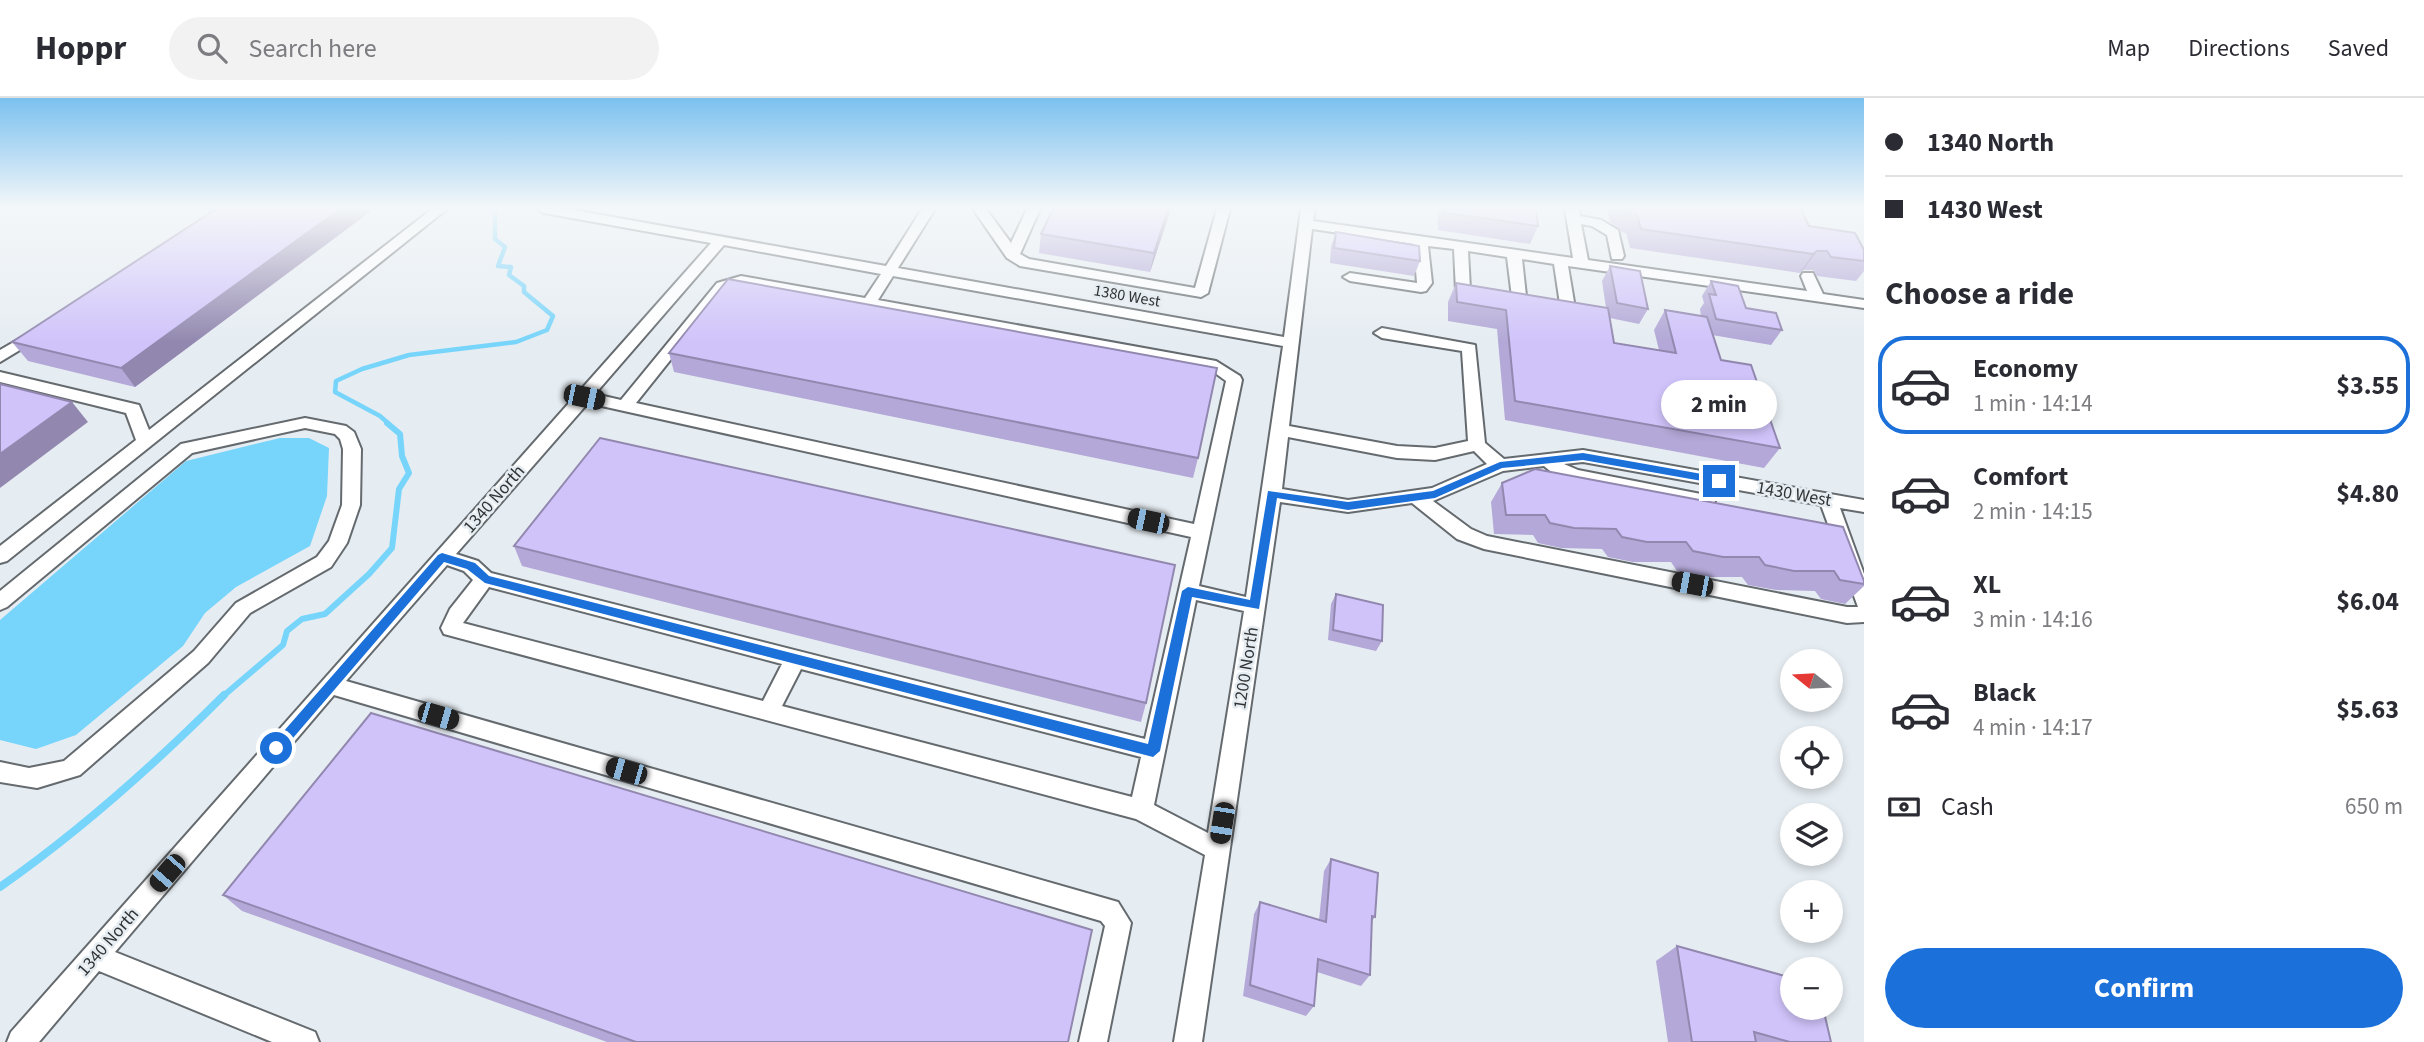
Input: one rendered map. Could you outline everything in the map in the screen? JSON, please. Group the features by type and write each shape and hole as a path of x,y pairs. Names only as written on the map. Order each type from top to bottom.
{"street":[{"path":"0,556 386,253"},
{"name":"1340 North","path":"21,1042 330,685 710,253"},
{"name":"1380 West","path":"784,253 1291,342"},
{"path":"869,303 901,253"},
{"path":"1012,255 1025,263 1201,293 1212,253"},
{"name":"1200 North","path":"1188,1042 1272,494 1302,253"},
{"path":"1350,277 1421,288 1425,283 1422,253"},
{"path":"1461,253 1463,291 1556,311 1568,308 1560,260"},
{"path":"1508,253 1864,304"},
{"path":"1579,253 1581,263"},
{"path":"1691,260 1697,280"},
{"path":"1808,276 1818,298"},
{"path":"625,406 722,286 741,281 1216,366 1234,380 1141,810"},
{"path":"0,358 45,328"},
{"path":"1382,333 1470,348 1477,446 1500,465"},
{"path":"0,377 132,409 145,442"},
{"path":"584,397 1200,532"},
{"path":"0,602 187,447 305,423 340,429 348,436 352,449 351,505 338,543 324,562 243,608 201,657 72,768 48,777 28,780 0,772"},
{"path":"1280,430 1397,452 1435,454 1477,446"},
{"name":"1430 West","path":"1272,494 1348,506 1435,494 1500,465 1583,456 1864,506"},
{"path":"1546,458 1562,471 1575,476 1719,504"},
{"path":"1416,497 1464,534 1484,542 1847,615 1864,614"},
{"path":"1828,500 1864,601"},
{"path":"1811,522 1838,527"},
{"path":"442,558 471,566 485,579 1153,751"},
{"path":"485,579 457,614 451,628 1141,810 1218,850"},
{"path":"1188,591 1255,606"},
{"path":"768,712 795,659"},
{"path":"330,685 1109,911 1118,923 1093,1042"},
{"path":"95,957 305,1042"}],"lane":[{"path":"1509,303 1514,254"}],"water":[{"path":"280,438 309,438 329,448 327,496 310,546 236,587 205,613 183,646 76,735 36,749 0,740 0,620 186,461"}],"building":[{"path":"148,253 279,253 121,368 12,342"},
{"path":"1367,253 1419,253 1420,261"},
{"path":"1828,253 1864,253 1864,261 1831,257"},
{"path":"1610,266 1640,271 1648,309 1617,303"},
{"path":"728,279 1217,368 1198,458 669,353"},
{"path":"1711,281 1738,286 1746,308 1776,313 1782,330 1716,319 1709,294 1716,295"},
{"path":"1456,283 1608,308 1614,343 1676,353 1665,310 1707,317 1721,360 1751,365 1780,448 1515,401 1506,310 1457,302"},
{"path":"0,384 72,402 0,454"},
{"path":"600,438 1175,565 1146,703 514,546"},
{"path":"1535,469 1843,527 1864,584 1840,580 1834,571 1794,571 1765,565 1759,557 1723,557 1693,551 1686,542 1647,542 1622,537 1616,529 1574,528 1550,523 1545,515 1506,515 1502,483"},
{"path":"1336,594 1383,605 1382,641 1333,630"},
{"path":"371,713 1092,930 1068,1042 636,1042 223,895"},
{"path":"1331,859 1378,873 1375,917 1372,916 1370,975 1318,959 1314,1006 1250,985 1260,902 1326,922"},
{"path":"1677,946 1780,975 1780,1020 1826,1020 1831,1042 1790,1042 1754,1032 1756,1042 1692,1042"}],"waterway":[{"path":"389,424 380,416 335,392 336,381 362,369 409,355 516,342 547,330 553,316 524,292 524,286 509,275 511,267 498,266 503,253"},
{"path":"222,697 283,645 287,631 302,619 325,614 369,574 392,548 399,489 409,473 402,456 400,434 387,423"},
{"path":"0,887 116,796 224,695"}],"route":[{"path":"276,748 442,558 471,566 485,579 1153,751 1188,591 1255,606 1272,494 1348,506 1435,494 1500,465 1583,456 1719,481"}]}
